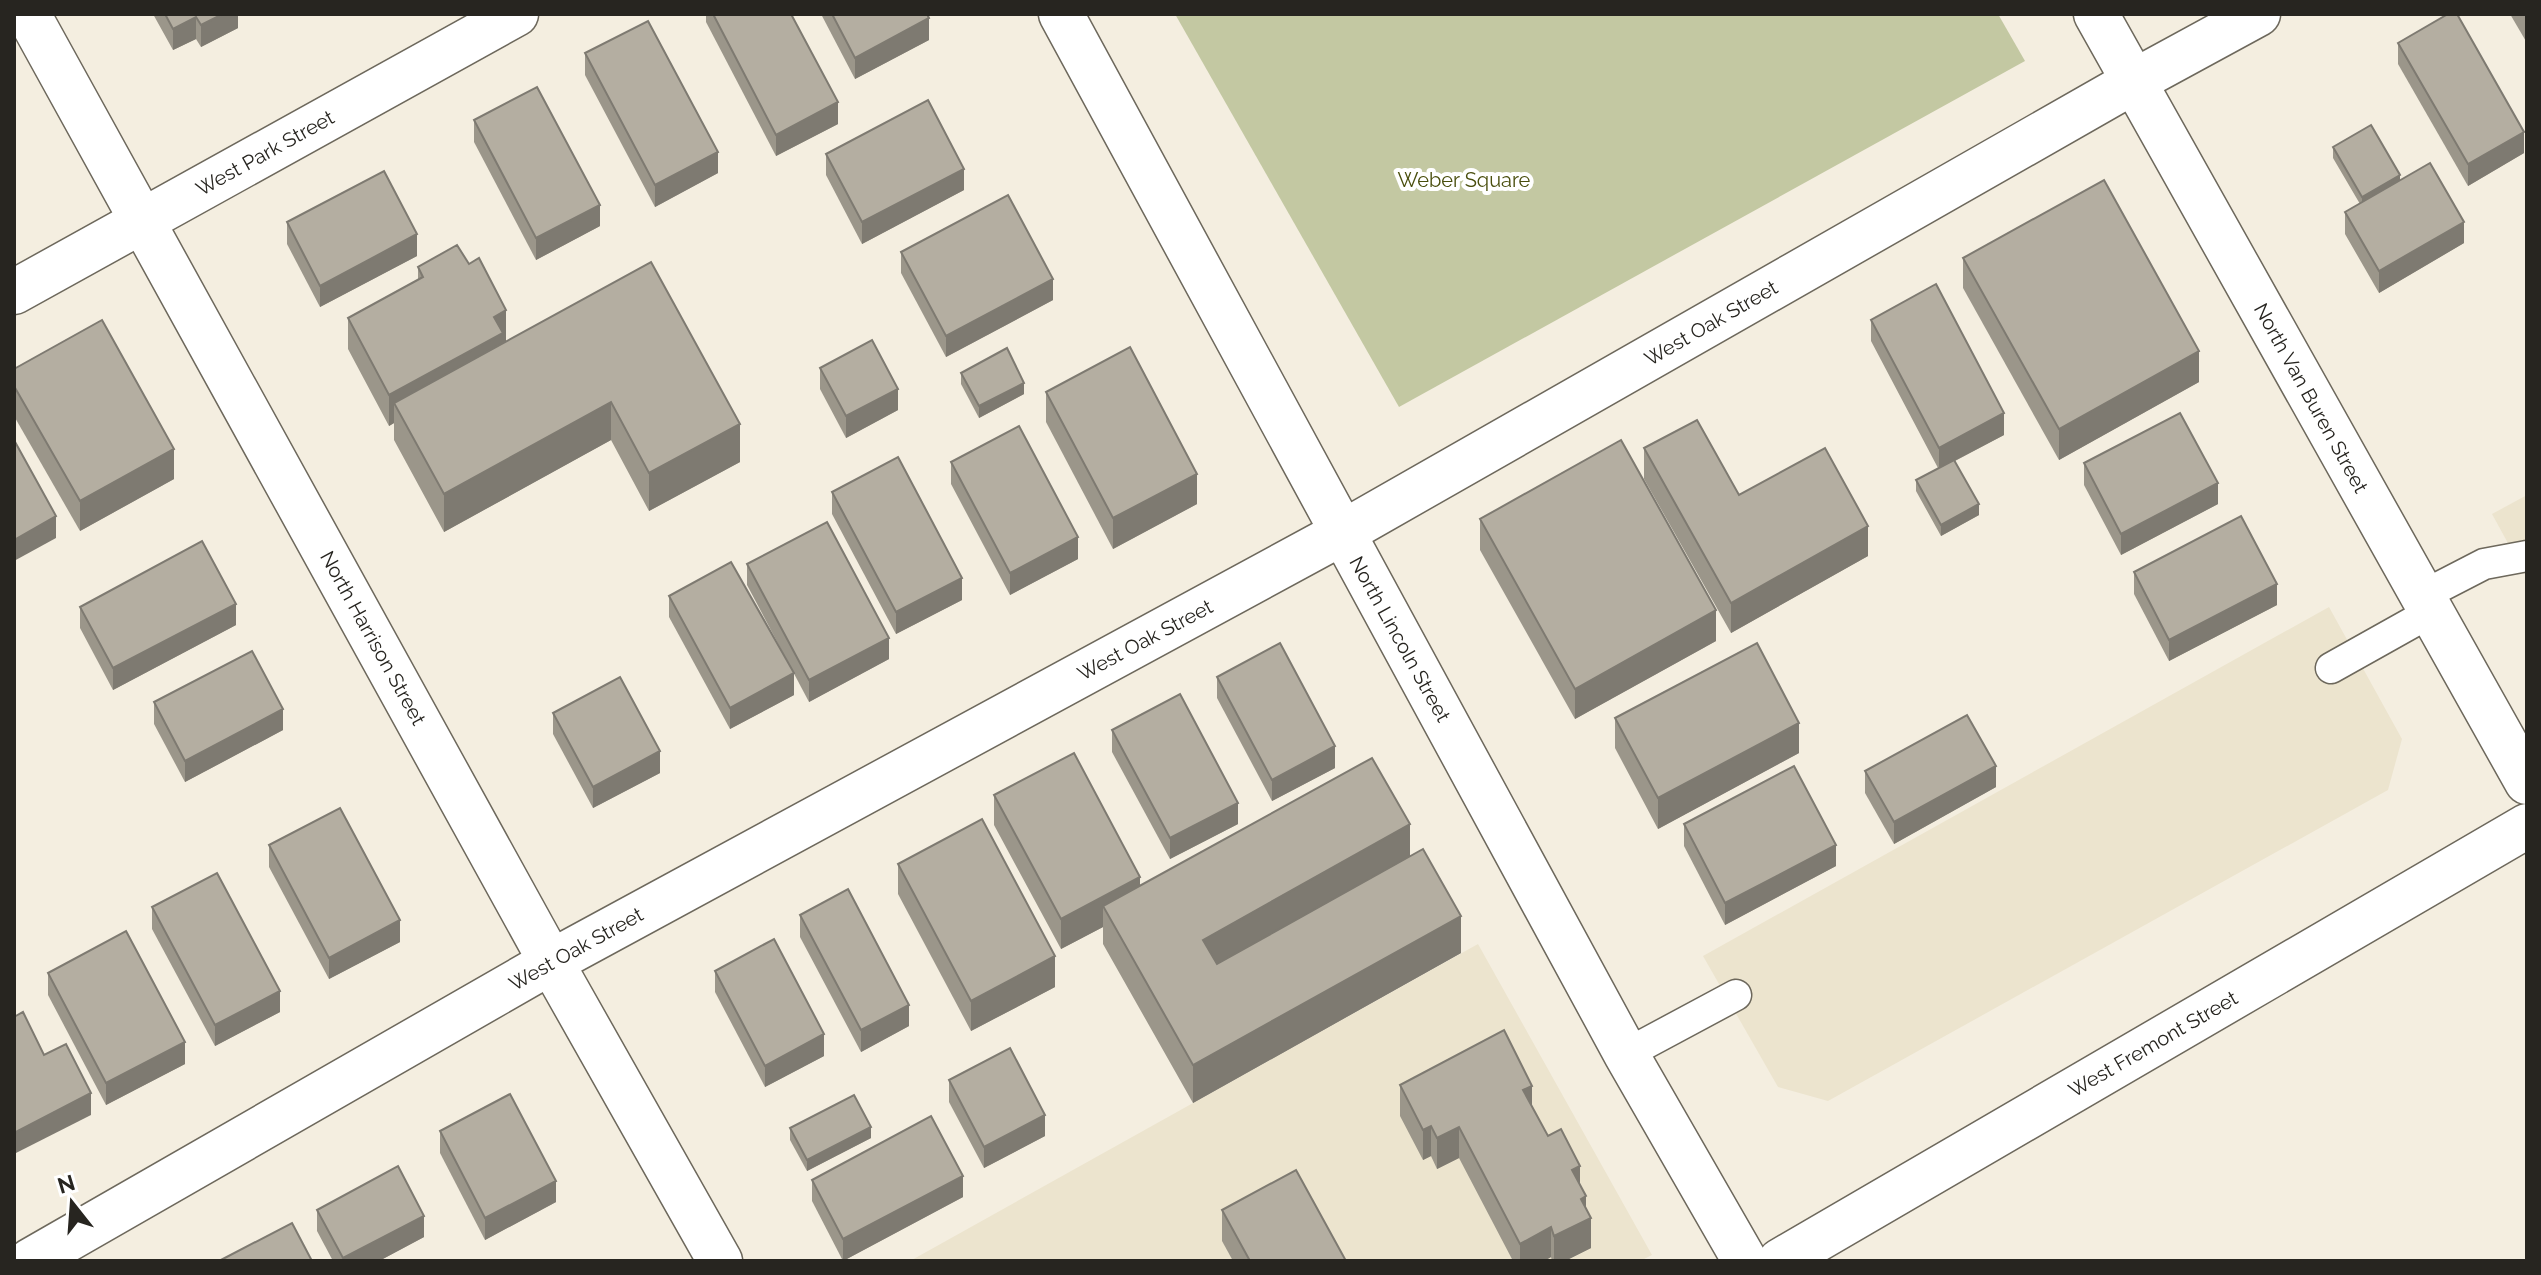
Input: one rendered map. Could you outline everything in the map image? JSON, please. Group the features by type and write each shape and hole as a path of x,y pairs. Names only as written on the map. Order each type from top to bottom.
{"street":[{"name":"North Harrison Street","path":"28,14 551,962 720,1261"},
{"name":"West Park Street","path":"14,292 516,14"},
{"name":"North Lincoln Street","path":"1061,14 1626,1054 1745,1261"},
{"name":"North Van Buren Street","path":"2096,14 2527,782"},
{"name":"West Oak Street","path":"30,1261 551,962 1342,533 2133,82 2258,14"},
{"name":"West Fremont Street","path":"1780,1261 2527,826"}],"lane":[{"path":"2331,668 2484,564 2527,556"},
{"path":"1626,1054 1736,995"}],"shaded area":[{"path":"2527,495 2527,578 2492,514"},
{"path":"2329,607 2402,739 2388,790 1828,1101 1778,1087 1703,956"},
{"path":"1478,944 1652,1255 1640,1261 910,1261"}],"green space":[{"name":"Weber Square","path":"1175,14 1998,14 2025,61 1399,407"}],"building":[{"path":"165,14 223,14 201,25 196,17 173,29"},
{"path":"713,14 791,14 838,102 776,135"},
{"path":"832,14 927,14 929,18 855,58"},
{"path":"2448,14 2457,14 2524,132 2468,164 2398,43"},
{"path":"648,21 718,152 655,185 585,53"},
{"path":"537,87 600,205 536,238 474,120"},
{"path":"928,100 964,169 862,222 826,154"},
{"path":"2371,125 2400,175 2362,197 2333,147"},
{"path":"2430,163 2464,222 2379,271 2345,212"},
{"path":"384,171 417,234 320,286 287,222"},
{"path":"2104,180 2199,351 2059,429 1963,258"},
{"path":"1008,195 1053,279 946,336 901,252"},
{"path":"457,245 469,264 479,258 506,310 494,317 503,333 389,395 348,318 423,277 418,267"},
{"path":"651,262 740,424 649,473 611,402 444,494 394,403"},
{"path":"1936,284 2004,413 1939,448 1871,320"},
{"path":"102,320 174,449 80,501 14,386 14,369"},
{"path":"872,340 898,389 846,416 820,368"},
{"path":"1130,347 1197,474 1113,518 1046,392"},
{"path":"1007,348 1024,383 979,406 961,373"},
{"path":"2180,413 2218,483 2121,534 2084,463"},
{"path":"1697,420 1739,495 1825,448 1868,526 1731,603 1644,448"},
{"path":"1019,426 1078,537 1010,573 951,462"},
{"path":"14,440 56,516 14,540"},
{"path":"1621,440 1716,610 1575,689 1480,519"},
{"path":"898,457 962,578 896,612 832,492"},
{"path":"1954,460 1979,504 1941,525 1916,480"},
{"path":"2241,516 2277,584 2169,640 2134,572"},
{"path":"827,522 889,638 809,680 747,564"},
{"path":"202,541 236,604 113,668 80,607"},
{"path":"731,562 794,673 730,708 669,596"},
{"path":"1280,643 1335,746 1272,780 1217,677"},
{"path":"1757,643 1799,723 1658,798 1615,718"},
{"path":"252,651 283,709 185,761 154,702"},
{"path":"620,677 660,751 593,787 553,713"},
{"path":"1180,694 1238,803 1170,838 1112,730"},
{"path":"1967,715 1996,766 1894,822 1865,771"},
{"path":"1074,753 1140,877 1061,919 994,795"},
{"path":"1372,758 1410,824 1203,940 1217,964 1423,849 1461,916 1193,1065 1103,906"},
{"path":"1794,766 1836,845 1725,903 1684,824"},
{"path":"340,808 400,920 329,958 269,845"},
{"path":"982,819 1055,956 971,1001 898,864"},
{"path":"217,873 280,991 215,1025 152,907"},
{"path":"848,889 909,1005 861,1030 800,915"},
{"path":"126,931 185,1042 106,1083 48,973"},
{"path":"774,939 824,1034 765,1066 715,971"},
{"path":"23,1012 44,1055 66,1044 91,1093 14,1133 14,1017"},
{"path":"1504,1030 1532,1086 1523,1090 1548,1136 1561,1129 1580,1166 1572,1170 1586,1196 1581,1199 1591,1218 1554,1236 1551,1227 1520,1244 1459,1127 1437,1138 1431,1126 1423,1130 1400,1085"},
{"path":"1010,1048 1045,1115 984,1147 949,1080"},
{"path":"510,1094 556,1181 485,1218 440,1131"},
{"path":"854,1095 871,1127 807,1160 790,1128"},
{"path":"931,1116 963,1176 843,1239 812,1180"},
{"path":"398,1166 424,1216 343,1258 317,1210"},
{"path":"1296,1170 1346,1261 1250,1261 1222,1210"},
{"path":"292,1223 312,1261 219,1261"}]}
